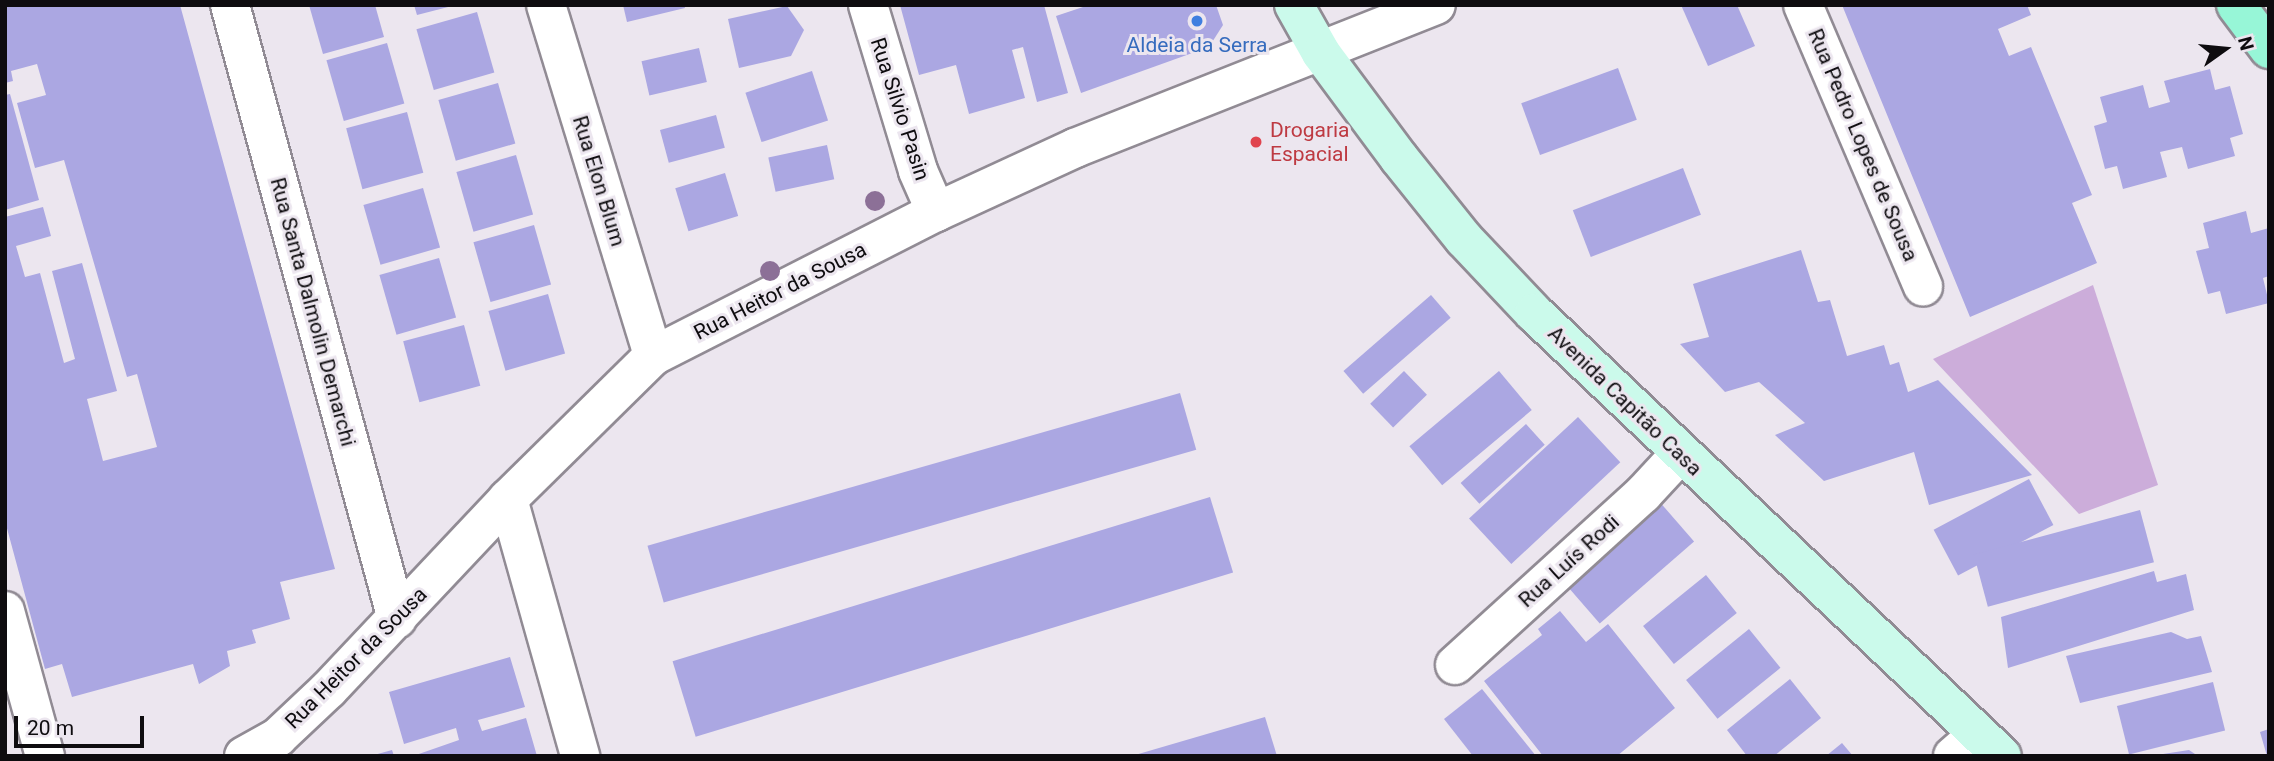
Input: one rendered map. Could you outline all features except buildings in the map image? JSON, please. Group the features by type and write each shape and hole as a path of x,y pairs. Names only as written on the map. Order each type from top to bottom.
{"main road":[{"name":"Avenida Capitão Casa","path":"1294,5 1321,53 1464,239 1680,454 1878,635 1977,748"},
{"path":"2236,5 2269,49"}],"street":[{"name":"Rua Santa Dalmolin Demarchi","path":"230,5 397,620"},
{"name":"Rua Elon Blum","path":"546,5 653,356"},
{"name":"Rua Silvio Pasin","path":"868,5 918,171 936,212"},
{"name":"Rua Heitor da Sousa","path":"244,756 278,737 397,620 508,499 653,356 936,212 1075,148 1321,53 1436,5"},
{"name":"Rua Pedro Lopes de Sousa","path":"1803,5 1923,286"},
{"name":"Rua Luís Rodi","path":"1455,665 1643,494 1680,454"},
{"path":"508,499 580,756"},
{"path":"5,611 45,756"}],"shaded area":[{"path":"2093,285 2158,485 2079,514 1933,359"}],"place":[{"name":"Aldeia da Serra","path":"1197,21"},
{"name":"Drogaria Espacial","path":"1256,142"}]}
